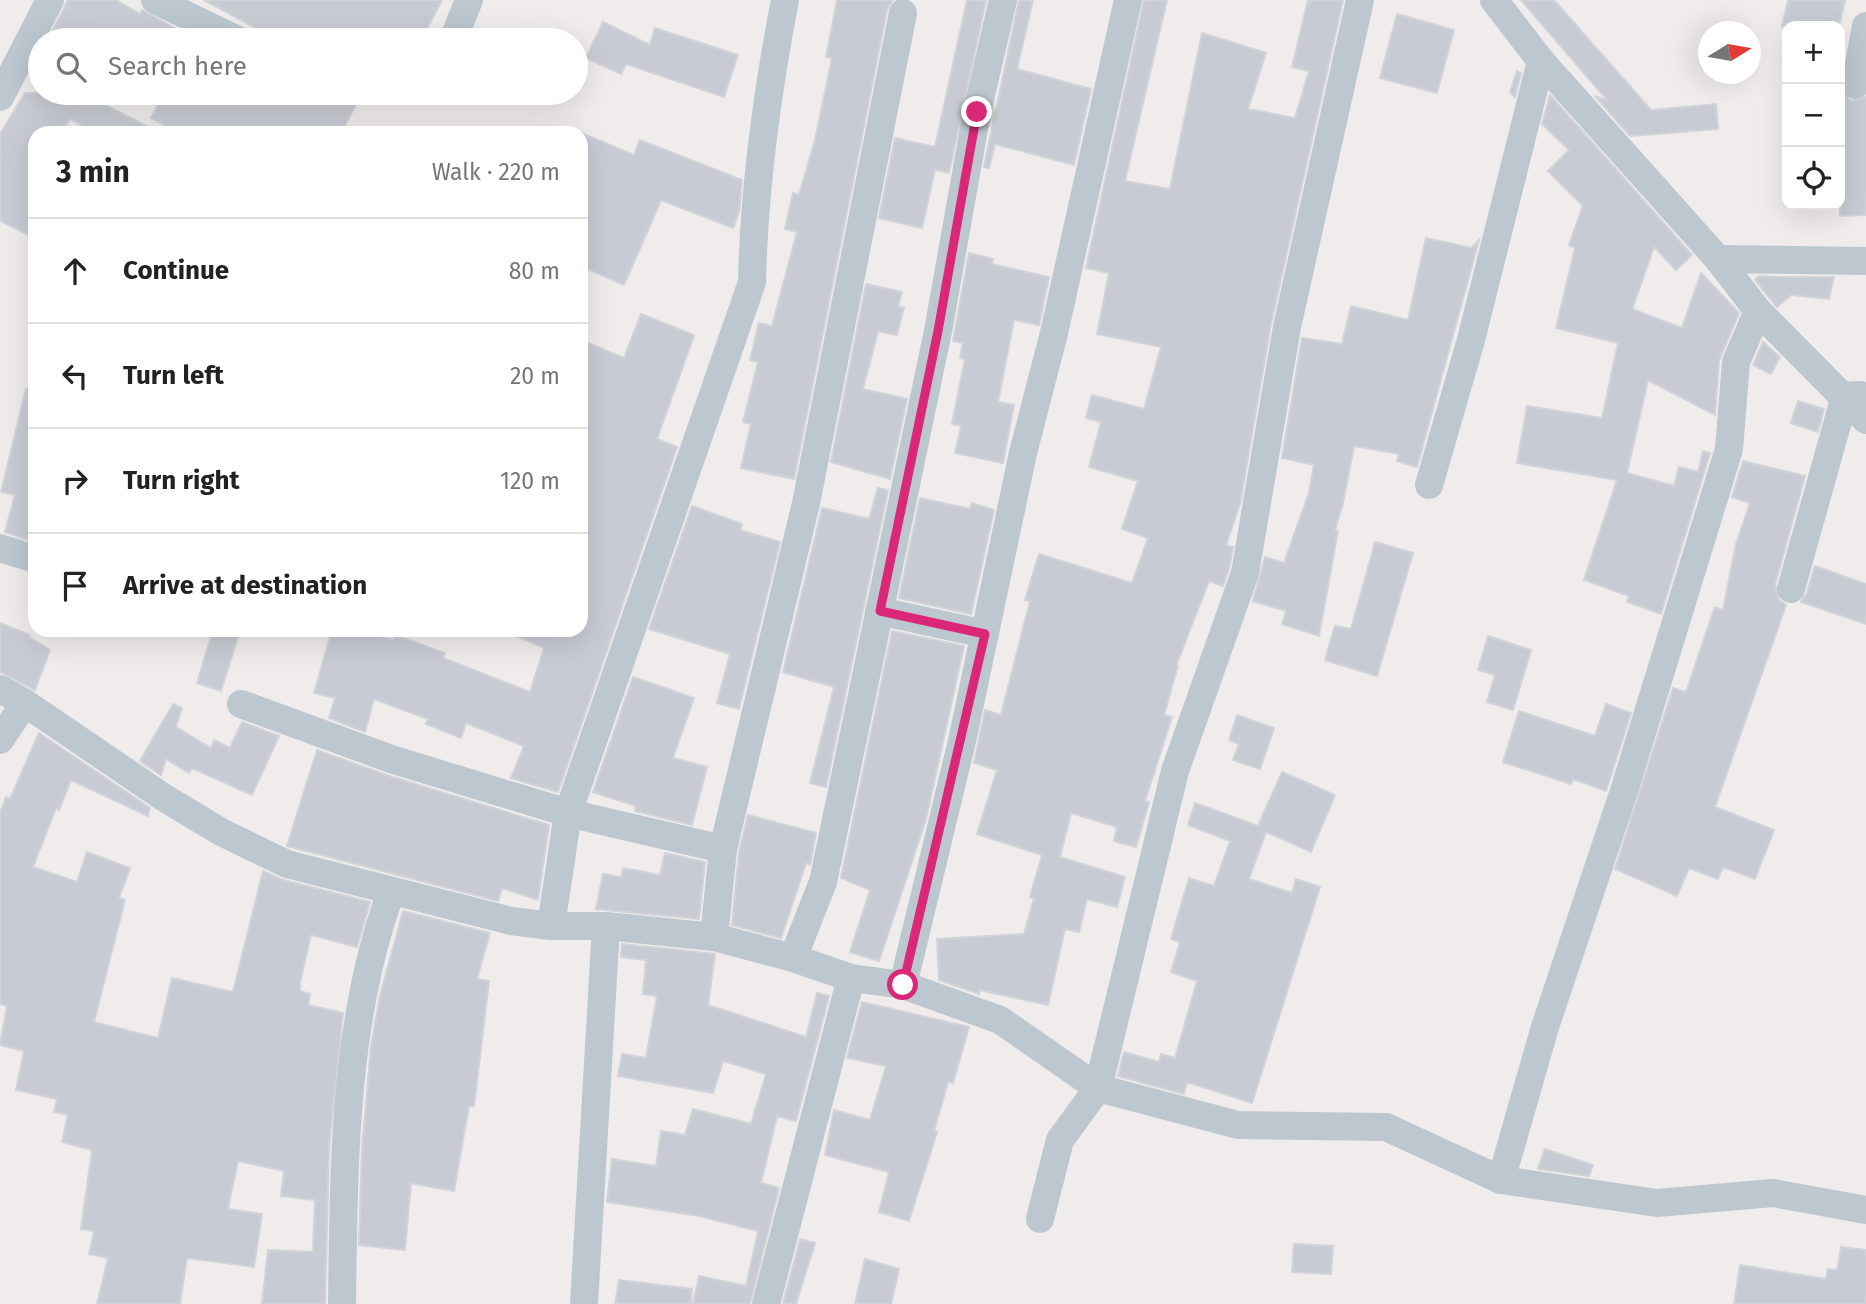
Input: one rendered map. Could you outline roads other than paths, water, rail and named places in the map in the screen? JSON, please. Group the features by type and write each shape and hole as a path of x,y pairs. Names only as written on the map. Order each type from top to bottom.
{"street":[{"path":"36,28 50,0"},
{"path":"155,0 213,28"},
{"path":"458,28 469,0"},
{"path":"551,926 568,813 752,282 753,220 771,76 785,0"},
{"path":"793,958 823,882 938,331 977,112 1003,0"},
{"path":"903,985 1128,0"},
{"path":"1040,1219 1060,1140 1098,1088 1175,771 1245,573 1287,327 1360,0"},
{"path":"1494,0 1541,61 1718,259 1758,311 1856,395 1866,420"},
{"path":"715,937 723,849 806,503 903,13"},
{"path":"1855,85 1866,26"},
{"path":"0,97 28,43"},
{"path":"1429,485 1471,340 1541,61"},
{"path":"1718,259 1866,261"},
{"path":"1501,1180 1545,1027 1628,778 1729,449 1736,362 1758,311"},
{"path":"1791,589 1856,395"},
{"path":"0,548 28,557"},
{"path":"880,611 985,634"},
{"path":"0,690 25,703 163,797 221,832 287,864 510,921 551,926 606,926 715,937 793,958 851,978 903,985 1000,1020 1098,1088 1238,1125 1386,1127 1501,1180 1657,1203 1773,1193 1866,1210"},
{"path":"0,740 25,703"},
{"path":"241,704 391,760 568,813 723,849"},
{"path":"342,1304 343,1205 354,1040 380,922 391,892"},
{"path":"584,1304 606,926"},
{"path":"766,1304 851,978"}]}
